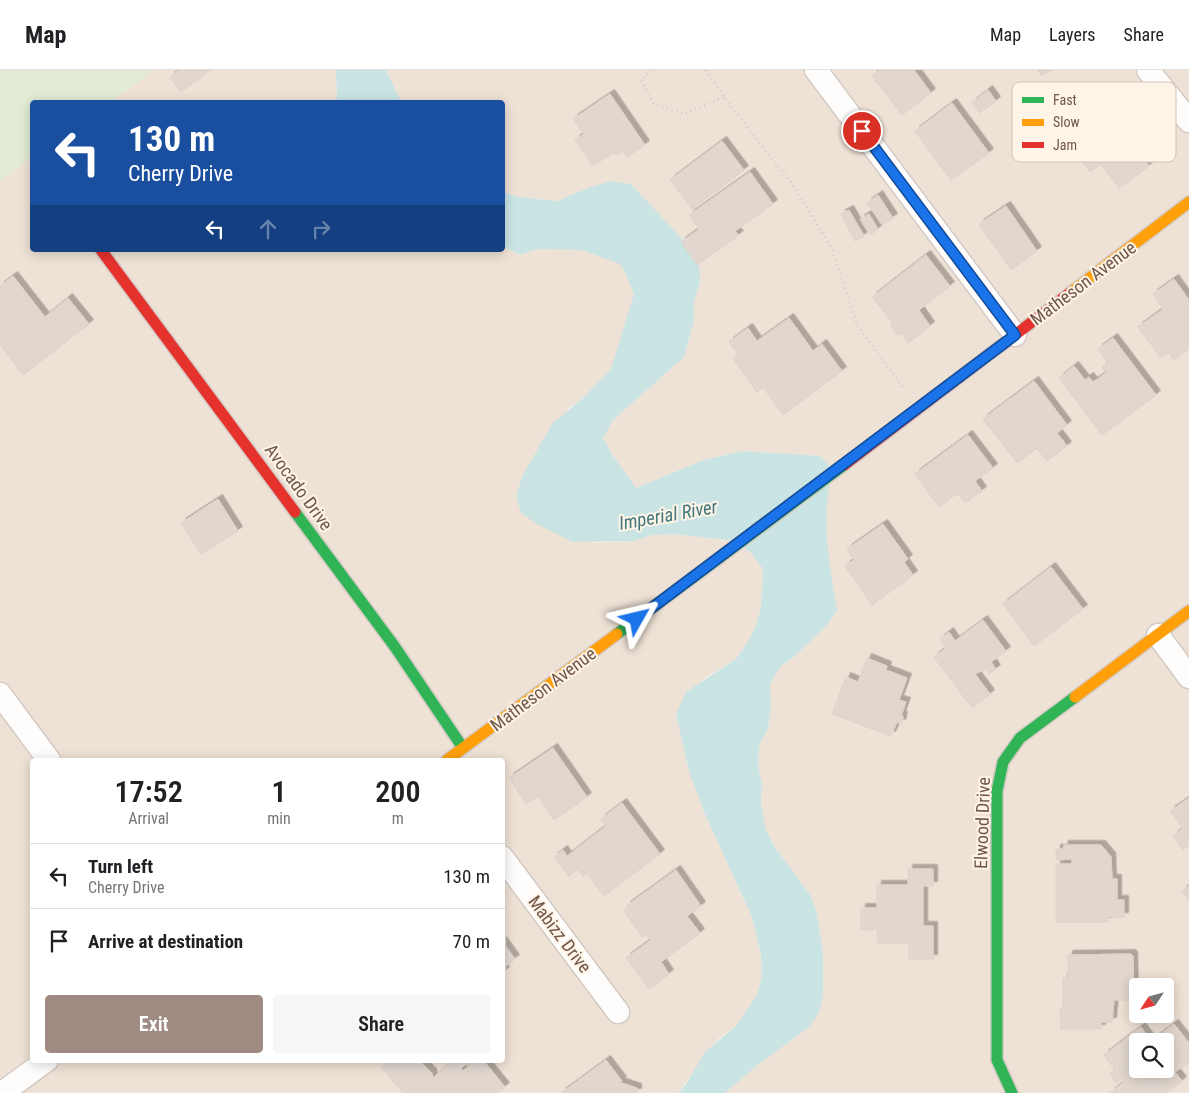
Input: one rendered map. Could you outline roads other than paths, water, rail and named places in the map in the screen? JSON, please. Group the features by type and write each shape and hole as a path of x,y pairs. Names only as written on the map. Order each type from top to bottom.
{"street":[{"path":"816,70 1015,335"},
{"path":"1148,70 1158,82"},
{"path":"1176,105 1189,121"},
{"name":"Matheson Avenue","path":"450,758 918,409 1189,202"},
{"name":"Avocado Drive","path":"103,252 395,647 463,748"},
{"name":"Elwood Drive","path":"1012,1093 1007,1086 997,1060 997,791 1003,762 1020,738 1189,611"},
{"path":"1158,635 1189,677"},
{"path":"0,694 48,758"},
{"name":"Mabizz Drive","path":"505,861 618,1012"},
{"path":"2,1093 42,1063"}],"water":[{"path":"336,70 386,70 400,100 337,100"},
{"path":"610,181 631,184 684,241 699,261 700,282 694,301 694,320 684,357 613,420 603,438 636,488 704,460 742,451 820,456 833,469 829,487 826,522 837,610 826,626 796,655 779,668 770,685 771,707 768,728 759,746 758,765 762,784 761,804 766,830 774,846 811,896 817,914 823,954 823,994 819,1013 808,1028 755,1067 725,1093 678,1093 686,1084 706,1051 736,1026 757,995 762,976 761,955 752,917 704,812 689,771 676,714 686,692 736,659 747,643 756,626 761,607 763,569 750,552 735,541 674,534 652,535 634,541 573,542 537,524 521,513 516,495 523,475 552,424 584,397 611,369 634,294 620,260 594,230 575,233 556,243 520,255 505,247 505,192 518,197 558,201"}],"waterway":[{"name":"Imperial River","path":"505,222 542,228 586,229 632,246 647,264"}]}
